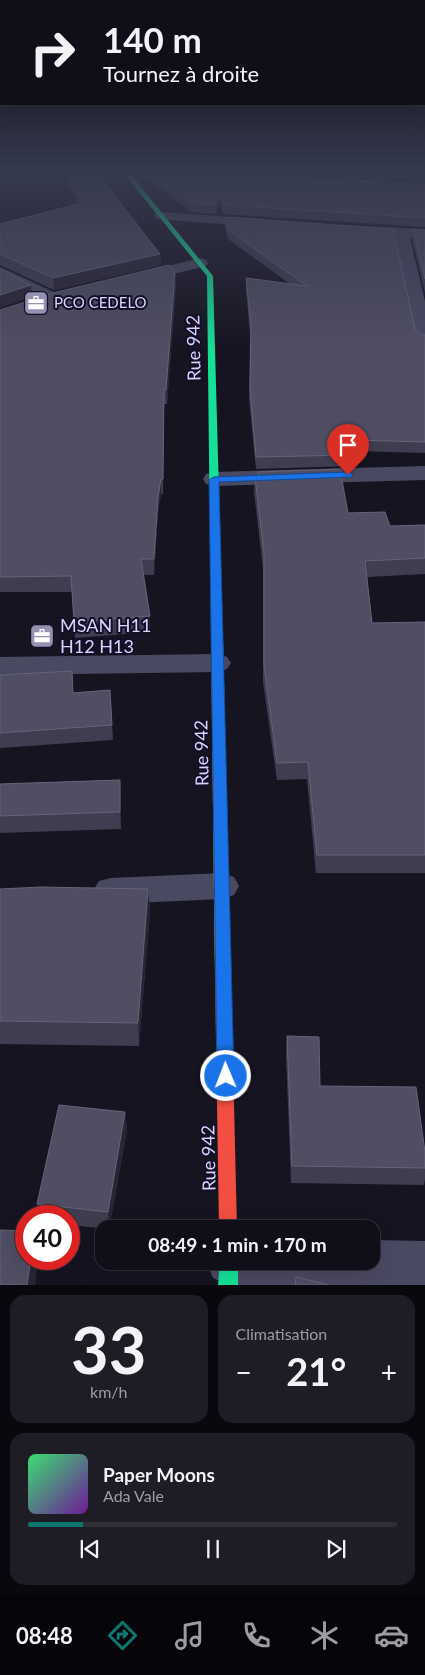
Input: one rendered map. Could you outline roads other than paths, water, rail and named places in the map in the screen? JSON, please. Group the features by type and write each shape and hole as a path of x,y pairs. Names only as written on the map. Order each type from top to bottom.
{"street":[{"path":"117,283 200,263 174,231"},
{"path":"372,231 425,234"},
{"path":"401,233 425,339"},
{"name":"Rue 942","path":"200,263 210,276 228,1220"},
{"path":"0,272 52,298"},
{"path":"35,304 70,294"},
{"path":"214,480 425,473"},
{"path":"0,666 217,663"},
{"path":"77,892 222,886"},
{"path":"380,1263 425,1264"},
{"path":"228,1285 229,1270"}],"place":[{"name":"PCO CEDELO","path":"36,303"},
{"name":"MSAN H11 H12 H13","path":"42,636"}]}
